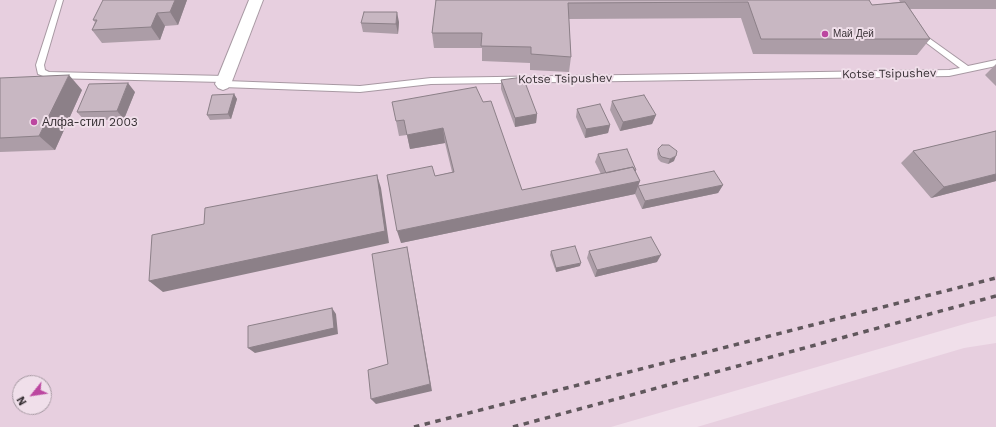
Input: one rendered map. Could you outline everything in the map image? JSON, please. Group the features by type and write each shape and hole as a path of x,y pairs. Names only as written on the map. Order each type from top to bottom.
{"street":[{"path":"224,82 256,0"}],"lane":[{"name":"Kotse Tsipushev","path":"60,0 40,65 41,72 48,75 360,89 431,81 949,73 996,63"},
{"path":"912,27 967,69"}],"shaded area":[{"path":"0,0 996,0 996,316 611,427 0,427"},
{"path":"996,343 996,427 697,427 964,348"}],"building":[{"path":"103,0 175,0 170,12 157,13 151,27 92,30 97,20 93,20"},
{"path":"436,0 869,0 872,5 905,2 930,39 761,39 748,2 568,3 571,57 531,54 531,47 481,46 482,33 432,33"},
{"path":"364,12 397,12 396,24 361,23"},
{"path":"69,75 39,136 0,138 0,78"},
{"path":"523,77 537,114 515,118 501,80"},
{"path":"128,83 117,111 77,112 89,84"},
{"path":"476,87 483,102 491,101 522,190 633,167 640,181 397,231 387,175 432,166 435,176 454,172 443,128 407,135 404,120 396,121 392,102"},
{"path":"234,94 228,114 207,115 212,95"},
{"path":"644,95 656,115 623,122 612,101"},
{"path":"600,104 610,125 586,129 577,109"},
{"path":"996,131 996,174 944,187 913,151"},
{"path":"662,145 669,145 677,151 676,156 670,159 662,157 658,149"},
{"path":"627,149 636,170 635,171 633,167 606,173 598,154"},
{"path":"714,171 723,185 645,201 638,186"},
{"path":"377,175 385,231 149,281 152,235 204,224 205,208"},
{"path":"651,237 661,255 597,270 589,251"},
{"path":"575,246 581,263 556,268 551,251"},
{"path":"407,247 430,384 371,399 368,370 388,364 372,254"},
{"path":"332,308 334,328 248,348 248,326"}],"railway":[{"path":"414,427 996,278"},
{"path":"513,427 996,296"}],"place":[{"name":"Май Дей","path":"825,34"},
{"name":"Алфа-стил 2003","path":"34,122"}]}
